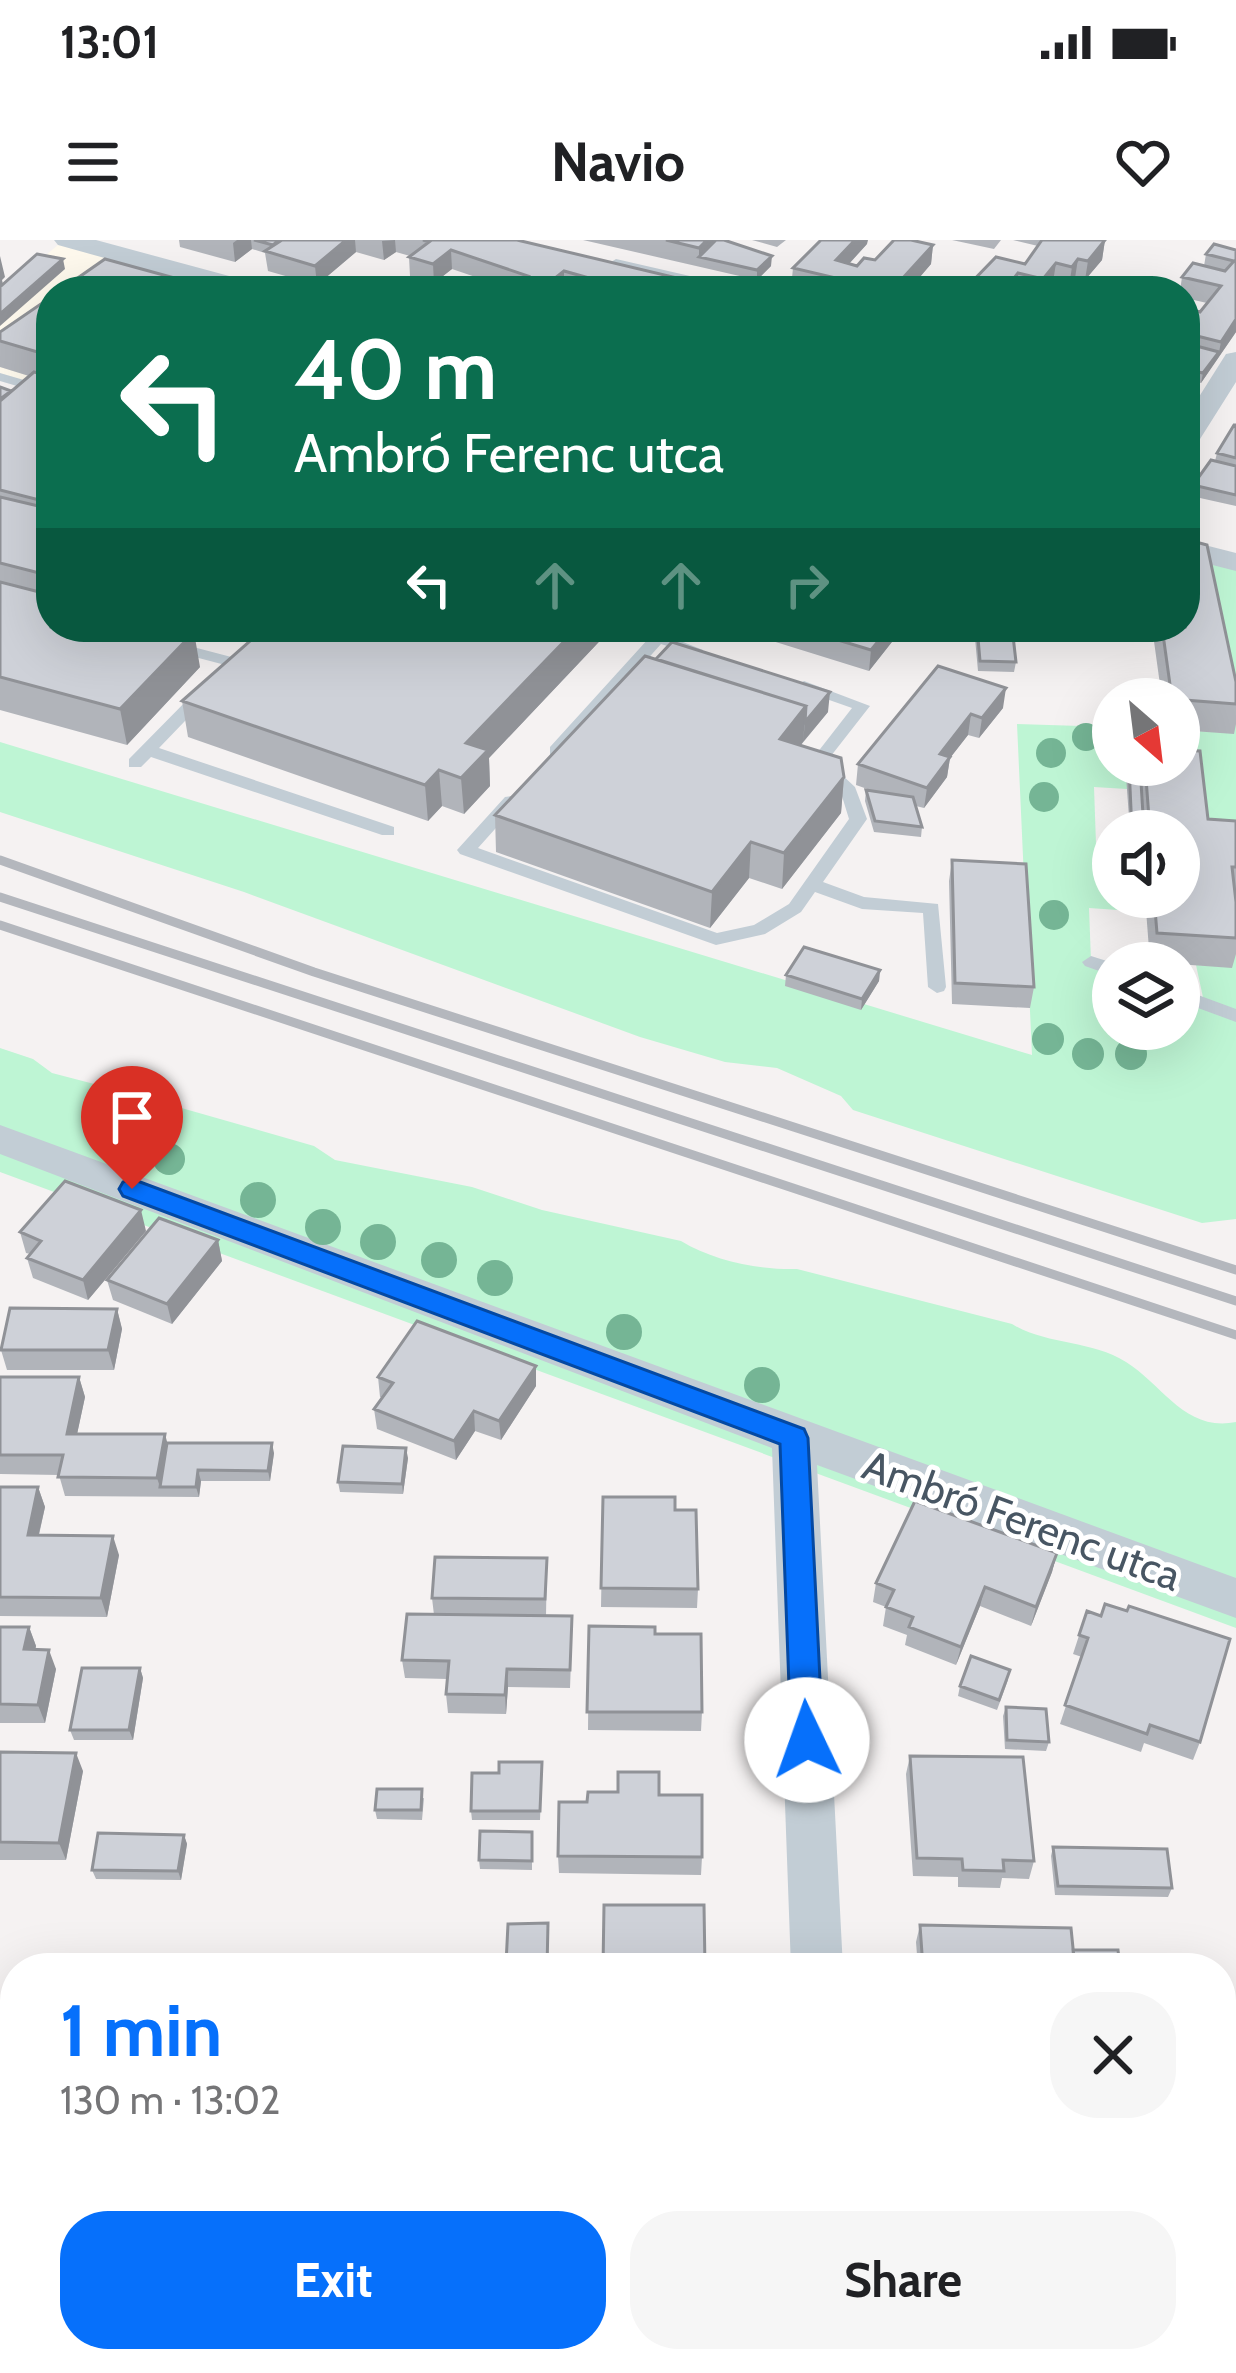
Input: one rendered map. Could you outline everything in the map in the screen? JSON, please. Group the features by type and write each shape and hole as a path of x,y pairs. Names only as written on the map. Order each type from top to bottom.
{"street":[{"path":"67,240 107,259 185,276"},
{"path":"588,260 656,276"},
{"path":"1210,405 1236,360"},
{"path":"1200,553 1236,562"},
{"name":"Ambró Ferenc utca","path":"0,1139 794,1438 1236,1598"},
{"path":"794,1438 816,1953"}],"lane":[{"path":"0,377 36,388"},
{"path":"546,762 655,642"},
{"path":"681,642 704,653"},
{"path":"166,644 241,659 141,757 388,831"},
{"path":"530,780 466,850 716,939 759,930 795,908 857,819 849,791 818,762 862,706 794,683"},
{"path":"814,886 862,903 932,908 937,987"},
{"path":"1200,1002 1236,1016"}],"shaded area":[{"path":"59,244 174,276 36,276 36,391 0,380 0,294"}],"green space":[{"path":"1200,559 1236,569 1236,826 1217,825 1200,816 1200,810 1189,810 1145,786 1200,786 1200,731 1233,733 1200,611"},
{"path":"1017,724 1092,726 1092,786 1127,786 1094,787 1089,908 1092,1050 1200,1050 1200,1001 1204,1002 1200,965 1232,967 1224,896 1236,897 1236,1219 1202,1223 853,1110 841,1096 777,1068 725,1062 640,1037 244,892 0,812 0,742 1032,1055"},
{"path":"0,1048 33,1059 52,1073 121,1091 138,1102 171,1105 314,1146 335,1160 472,1187 542,1210 681,1241 737,1263 797,1269 1112,1355 1189,1414 1218,1423 1236,1422 1236,1628 0,1172"}],"building":[{"path":"282,240 346,240 315,266 265,251"},
{"path":"423,240 517,240 669,276 582,276 564,271 558,276 528,276 451,250 433,264 409,257 429,242"},
{"path":"666,240 707,240 699,248"},
{"path":"716,240 772,256 757,270 699,257"},
{"path":"821,240 855,240 836,260 857,266 864,258 875,260 894,240 933,245 905,276 827,276 793,268"},
{"path":"1042,240 1105,240 1088,261 1078,259 1072,267 1056,263 1045,276 978,276 996,257 1025,264"},
{"path":"1214,244 1236,250 1236,319 1221,342 1200,337 1200,312 1221,286 1200,281 1200,276 1183,276 1193,263 1225,271 1234,261 1206,254"},
{"path":"37,254 63,259 44,276 36,276 36,283 0,314 0,287"},
{"path":"105,259 167,276 81,276"},
{"path":"36,307 36,352 0,341 0,332"},
{"path":"1200,347 1219,352 1203,373"},
{"path":"36,372 36,499 0,490 0,401"},
{"path":"1236,425 1236,458 1217,453"},
{"path":"1211,460 1236,466 1236,495 1200,487 1200,475"},
{"path":"0,497 36,505 36,572 0,563"},
{"path":"1200,543 1207,545 1236,682 1236,704 1200,701 1200,678 1169,678 1164,642 1200,642"},
{"path":"0,582 36,591 36,642 184,642 120,709 0,677"},
{"path":"249,642 564,642 466,743 488,750 461,778 439,770 425,785 182,701"},
{"path":"672,642 830,692 805,722 806,706 656,659"},
{"path":"845,642 878,642 871,650"},
{"path":"978,642 1014,642 1016,662 980,661"},
{"path":"645,656 806,706 780,739 841,758 844,777 784,853 751,842 712,892 495,815"},
{"path":"938,666 1006,688 982,718 971,714 940,754 950,757 927,788 858,764"},
{"path":"1200,751 1208,819 1236,821 1236,867 1232,867 1236,938 1157,933 1156,918 1200,918 1200,810 1148,810 1147,786 1200,786"},
{"path":"1130,786 1141,786 1143,810 1131,810"},
{"path":"866,790 913,797 922,827 875,821"},
{"path":"952,860 1026,864 1034,987 955,983"},
{"path":"804,947 880,970 862,999 786,975"},
{"path":"65,1181 141,1210 83,1280 27,1258 41,1241 20,1232"},
{"path":"159,1218 218,1240 167,1304 107,1280"},
{"path":"10,1308 117,1309 108,1350 1,1350"},
{"path":"417,1321 536,1366 499,1421 474,1411 454,1441 374,1409 393,1383 378,1377"},
{"path":"0,1377 79,1377 67,1434 165,1434 157,1478 58,1477 63,1455 0,1455"},
{"path":"167,1443 272,1443 268,1471 198,1470 196,1487 160,1487"},
{"path":"343,1446 406,1448 402,1484 338,1482"},
{"path":"0,1487 38,1487 28,1535 113,1536 101,1598 0,1597"},
{"path":"603,1497 675,1497 675,1510 696,1510 698,1589 601,1588"},
{"path":"915,1501 1057,1553 1036,1607 985,1587 961,1647 909,1627 913,1617 886,1607 894,1590 876,1583"},
{"path":"435,1557 547,1558 545,1599 432,1598"},
{"path":"1105,1604 1127,1611 1129,1606 1230,1639 1200,1742 1150,1725 1147,1734 1065,1705 1088,1638 1079,1635 1087,1611 1101,1616"},
{"path":"407,1614 572,1616 570,1670 507,1669 505,1695 446,1694 449,1661 402,1660"},
{"path":"589,1626 655,1627 655,1634 701,1634 702,1712 587,1712"},
{"path":"0,1627 29,1627 24,1649 49,1650 38,1705 0,1704"},
{"path":"971,1656 1010,1670 999,1700 960,1686"},
{"path":"82,1668 140,1668 129,1730 70,1730"},
{"path":"1006,1707 1046,1709 1049,1742 1007,1740"},
{"path":"0,1752 76,1753 59,1843 0,1842"},
{"path":"910,1756 1023,1757 1034,1861 1003,1860 1004,1871 963,1870 962,1859 917,1858"},
{"path":"499,1762 542,1762 540,1811 471,1811 472,1773 499,1773"},
{"path":"618,1772 659,1772 659,1795 702,1795 702,1857 558,1856 559,1802 587,1802 588,1792 618,1792"},
{"path":"377,1789 422,1789 421,1810 375,1810"},
{"path":"480,1831 532,1832 532,1861 479,1860"},
{"path":"98,1833 184,1835 178,1871 92,1870"},
{"path":"1053,1847 1167,1849 1172,1888 1058,1886"},
{"path":"604,1905 704,1905 705,1953 603,1953"},
{"path":"548,1923 547,1953 507,1953 508,1924"},
{"path":"920,1925 1071,1928 1074,1953 922,1953"},
{"path":"1073,1950 1118,1953 1073,1953"}],"railway":[{"path":"0,860 314,972 1236,1270"},
{"path":"0,897 1236,1301"},
{"path":"0,925 1236,1335"}],"route":[{"path":"132,1189 794,1438 807,1740"}]}
